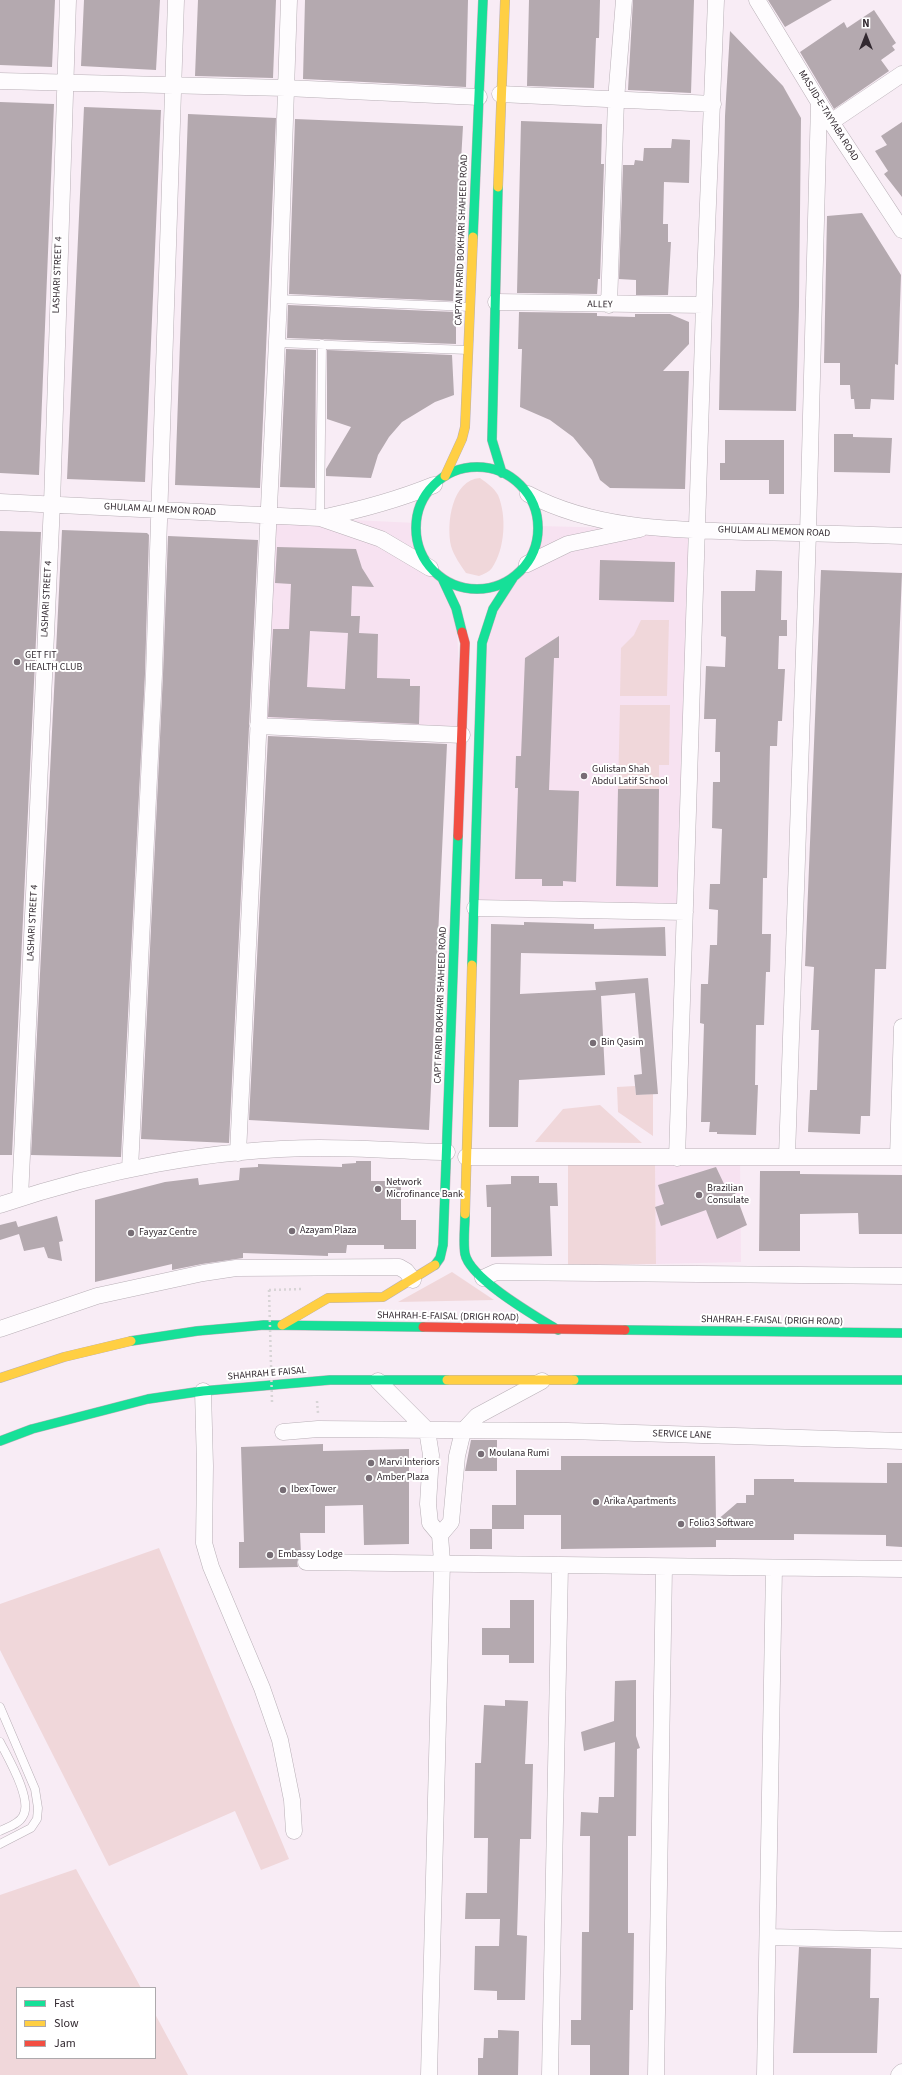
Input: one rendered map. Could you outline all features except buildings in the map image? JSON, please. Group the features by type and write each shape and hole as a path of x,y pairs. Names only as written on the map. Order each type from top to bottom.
{"main road":[{"name":"CAPTAIN FARID BOKHARI SHAHEED ROAD","path":"439,481 462,439 465,427 483,0"},
{"path":"502,473 492,440 500,94 505,0"},
{"path":"513,578 496,586 478,589 459,587 442,578 430,568 421,554 417,539 416,523 422,502 439,481 464,469 483,468 502,473 517,482 528,494 537,515 539,526 536,546 527,564 513,578 493,609 482,643 475,908 466,1157 465,1255 471,1268 483,1278 522,1307 558,1330"},
{"name":"CAPT FARID BOKHARI SHAHEED ROAD","path":"282,1325 328,1298 383,1297 413,1280 435,1265 440,1258 443,1245 465,643 456,608 442,578"},
{"name":"SHAHRAH-E-FAISAL (DRIGH ROAD)","path":"0,1378 77,1353 144,1340 224,1328 282,1325 558,1330 902,1333"},
{"name":"SHAHRAH E FAISAL","path":"0,1441 32,1429 148,1399 203,1391 330,1380 543,1380"},
{"path":"543,1380 902,1380"}],"street":[{"name":"LASHARI STREET 4","path":"20,1198 52,504 64,83 68,0"},
{"path":"130,1169 161,510 176,0"},
{"path":"238,1152 279,298 289,0"},
{"path":"609,305 616,100 624,0"},
{"path":"677,1158 704,305 716,0"},
{"name":"MASJID-E-TAYYABA ROAD","path":"757,0 819,103 902,230"},
{"path":"831,122 902,74"},
{"path":"0,81 286,88 479,97"},
{"path":"500,94 713,104"},
{"path":"787,1156 808,533 819,103"},
{"name":"ALLEY","path":"496,302 609,305 704,305"},
{"path":"320,518 380,505 408,496 439,481"},
{"path":"528,494 549,505 570,512 647,528"},
{"name":"GHULAM ALI MEMON ROAD","path":"0,502 320,518"},
{"path":"320,518 381,539 430,568"},
{"path":"527,564 568,544 647,528"},
{"name":"GHULAM ALI MEMON ROAD","path":"647,528 902,536"},
{"path":"258,726 462,734"},
{"path":"475,908 685,912"},
{"path":"466,1157 900,1157 902,1027"},
{"path":"0,1205 20,1198 130,1169 238,1152 319,1148 447,1152"},
{"path":"0,1329 97,1296 204,1272 236,1268 400,1267 406,1271 413,1280"},
{"path":"483,1278 496,1272 902,1276"},
{"path":"378,1380 427,1430 431,1455 428,1504 429,1517 430,1523 440,1535 442,1562 429,2075"},
{"path":"440,1535 451,1522 457,1456 463,1431 477,1416 543,1380"},
{"path":"203,1391 205,1466 204,1544 211,1567 262,1688 280,1740 292,1800 294,1831"},
{"name":"SERVICE LANE","path":"283,1432 318,1429 560,1431 902,1441"},
{"path":"306,1562 442,1562 560,1566 902,1569"},
{"path":"550,2075 560,1566"},
{"path":"656,2075 664,1567"},
{"path":"765,2075 774,1568"},
{"path":"768,1937 902,1940"},
{"path":"899,2075 902,2072"}],"lane":[{"path":"279,298 470,307"},
{"path":"277,343 468,350"},
{"path":"320,518 322,344"},
{"path":"0,1707 38,1797 37,1819 31,1828 0,1844"},
{"path":"0,1742 26,1799 26,1808 19,1821 0,1830"},
{"path":"26,1799 38,1797"},
{"path":"19,1821 24,1832"}],"path":[{"path":"272,1402 269,1290 305,1289"}],"shaded area":[{"path":"480,478 498,495 503,513 503,532 500,552 492,568 479,576 466,573 457,560 451,546 449,526 453,504 457,494 463,486"},
{"path":"268,516 416,523 417,539 421,554 456,608 462,735 258,726"},
{"name":"Gulistan Shah Abdul Latif School","path":"539,526 698,530 685,912 475,908 482,643 513,578 527,564 536,546"},
{"path":"641,620 669,620 667,696 620,696 621,648 634,635"},
{"path":"620,705 670,705 669,765 659,765 659,789 618,789"},
{"path":"635,1086 636,1095 653,1094 653,1136 618,1112 617,1087"},
{"path":"600,1105 642,1143 535,1142 563,1109"},
{"path":"568,1157 655,1158 656,1264 568,1265"},
{"path":"740,1157 741,1262 656,1264 655,1158"},
{"path":"452,1272 494,1300 398,1302"},
{"path":"159,1548 289,1859 261,1870 235,1811 109,1866 0,1650 0,1604"},
{"path":"76,1869 140,1987 16,1987 16,2059 156,2059 156,2016 188,2075 0,2075 0,1895"}],"traffic: fast":[{"path":"473,237 483,0"},
{"path":"498,187 492,440 502,473"},
{"path":"477,467 489,468 500,472 511,477 520,485 528,494 533,505 537,516 538,528 537,540 533,551 528,562 520,571 511,579 500,584 489,588 477,589 465,588 454,584 443,579 434,571 426,562 421,551 417,540 416,528 417,516 421,505 426,494 434,485 443,477 454,472 465,468 477,467"},
{"path":"442,578 456,608 462,632"},
{"path":"472,965 482,643 493,609 513,578"},
{"path":"435,1265 440,1258 443,1245 458,836"},
{"path":"465,1214 464,1249 470,1264 491,1286 558,1330"},
{"path":"131,1341 197,1331 264,1325 423,1327"},
{"path":"625,1330 902,1333"},
{"path":"0,1441 32,1429 148,1399 203,1391 330,1380 447,1380"},
{"path":"574,1380 902,1380"}],"traffic: slow":[{"path":"498,187 505,0"},
{"path":"445,476 462,439 465,427 473,237"},
{"path":"465,1214 472,965"},
{"path":"282,1325 328,1298 383,1297 435,1265"},
{"path":"0,1378 64,1357 131,1341"},
{"path":"447,1380 574,1380"}],"traffic: jam":[{"path":"458,836 465,643 462,632"},
{"path":"423,1327 625,1330"}],"place":[{"name":"GET FIT HEALTH CLUB","path":"17,662"},
{"name":"Gulistan Shah Abdul Latif School","path":"584,776"},
{"name":"Bin Qasim","path":"593,1043"},
{"name":"Network Microfinance Bank","path":"378,1189"},
{"name":"Brazilian Consulate","path":"699,1195"},
{"name":"Azayam Plaza","path":"292,1231"},
{"name":"Fayyaz Centre","path":"131,1233"},
{"name":"Moulana Rumi","path":"481,1454"},
{"name":"Marvi Interiors","path":"371,1463"},
{"name":"Amber Plaza","path":"369,1478"},
{"name":"Ibex Tower","path":"283,1490"},
{"name":"Arika Apartments","path":"596,1502"},
{"name":"Folio3 Software","path":"681,1524"},
{"name":"Embassy Lodge","path":"270,1555"}]}
